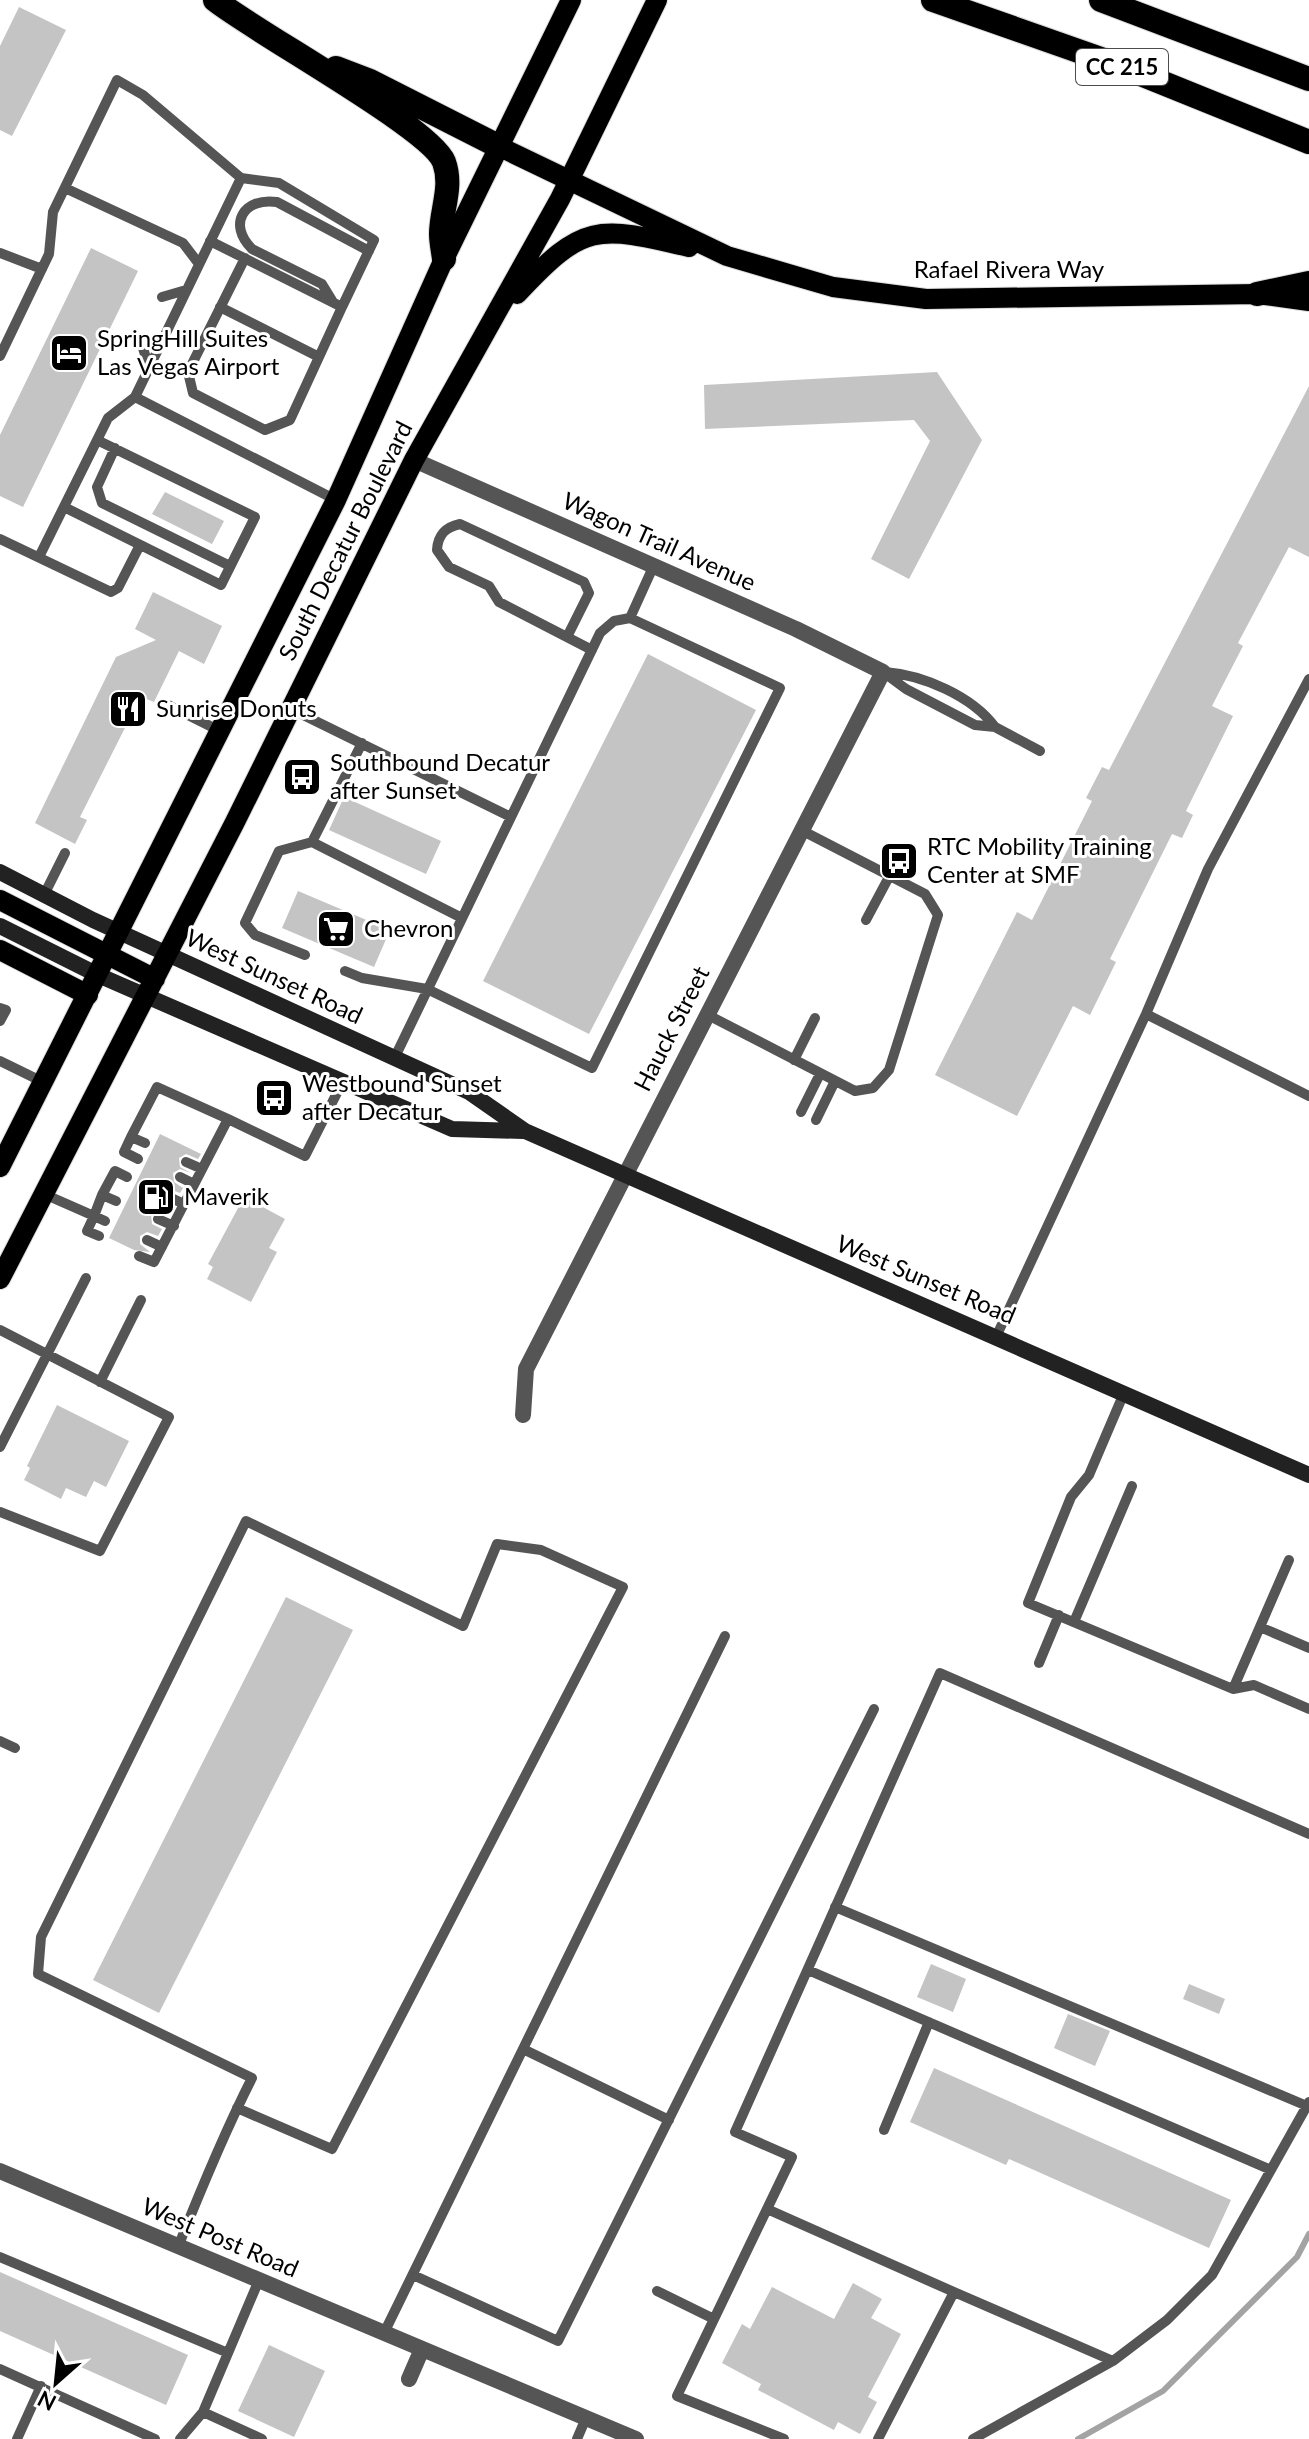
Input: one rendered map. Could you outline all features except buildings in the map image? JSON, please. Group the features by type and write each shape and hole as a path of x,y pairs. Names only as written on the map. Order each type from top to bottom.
{"highway":[{"path":"215,0 242,21 297,53 418,133 442,157 448,181 440,233 444,259"},
{"name":"CC 215","path":"933,0 1121,66 1309,142"},
{"name":"CC 215","path":"1101,0 1309,79"},
{"path":"297,53 370,81 498,146"},
{"path":"1257,294 1309,283"}],"main road":[{"name":"South Decatur Boulevard","path":"0,1167 336,500 444,259 571,0"},
{"name":"South Decatur Boulevard","path":"0,1279 168,954 414,460 570,181 657,0"},
{"name":"Rafael Rivera Way","path":"498,146 727,256 833,287 926,299 1257,294 1309,301"},
{"path":"492,320 557,252 590,234 621,232 727,256"},
{"name":"West Sunset Road","path":"0,872 168,954 469,1092 525,1131 1309,1475"},
{"path":"0,900 107,954 151,987"},
{"name":"West Sunset Road","path":"0,926 98,975 151,987 343,1081 452,1129 525,1131"},
{"path":"0,950 88,995"}],"street":[{"name":"Wagon Trail Avenue","path":"414,460 654,565 883,672"},
{"name":"Hauck Street","path":"523,1415 526,1369 883,672"},
{"name":"West Post Road","path":"0,2171 636,2439"},
{"path":"409,2379 422,2349"}],"lane":[{"path":"0,356 42,269 53,239 53,212 117,80 143,95 241,178 279,183 374,240 338,305 319,357 290,420 265,430 193,393 188,372 245,258"},
{"path":"39,557 108,418 135,397 241,178"},
{"path":"65,188 183,243 199,264"},
{"path":"338,305 322,284 252,249 244,241 239,226 245,209 260,200 277,202 369,251"},
{"path":"210,241 338,305"},
{"path":"0,253 42,269"},
{"path":"162,297 186,290"},
{"path":"220,307 319,357"},
{"path":"140,338 149,368"},
{"path":"135,397 336,500"},
{"path":"64,507 221,585 255,517 97,440"},
{"path":"115,448 97,487 102,503 230,566"},
{"path":"568,635 589,593 584,582 460,524 448,527 438,543 441,558 449,567 489,586 499,602 592,650"},
{"path":"0,539 111,592 118,588 140,545"},
{"path":"630,618 654,565"},
{"path":"345,971 362,978 427,989 592,1068 780,688 630,618 614,621 600,633 460,917 427,989 394,1059"},
{"path":"883,672 906,689 975,725 995,727 1040,751"},
{"path":"883,672 913,674 983,711 995,727"},
{"path":"996,1337 1146,1014 1208,869 1309,679"},
{"path":"168,705 220,731"},
{"path":"291,709 511,817"},
{"path":"312,842 362,743"},
{"path":"706,1014 855,1091 873,1088 889,1070 938,915 925,894 801,830"},
{"path":"305,955 255,935 245,923 279,851 312,842 460,917"},
{"path":"44,895 65,853"},
{"path":"866,920 890,875"},
{"path":"0,1008 6,1010 0,1021"},
{"path":"1146,1014 1309,1096"},
{"path":"794,1060 815,1018"},
{"path":"0,1061 43,1082"},
{"path":"801,1112 820,1074"},
{"path":"99,1236 87,1231 157,1087 305,1156 343,1081"},
{"path":"816,1120 835,1081"},
{"path":"139,1256 154,1262 228,1119"},
{"path":"131,1137 145,1143"},
{"path":"124,1152 138,1159"},
{"path":"186,1162 202,1169"},
{"path":"115,1171 127,1177"},
{"path":"180,1177 194,1184"},
{"path":"44,1194 105,1221"},
{"path":"102,1195 116,1201"},
{"path":"167,1196 184,1204"},
{"path":"158,1219 174,1226"},
{"path":"147,1240 162,1247"},
{"path":"0,1447 86,1278"},
{"path":"100,1382 141,1300"},
{"path":"0,1330 169,1417 100,1551 0,1512"},
{"path":"1124,1393 1089,1475 1071,1497 1028,1603 1233,1689 1254,1685 1309,1709"},
{"path":"1074,1622 1132,1486"},
{"path":"178,2247 237,2108 252,2078 38,1974 41,1937 246,1521 463,1626 497,1544 541,1550 623,1587 332,2149 237,2108"},
{"path":"1233,1689 1289,1560"},
{"path":"1039,1663 1059,1615"},
{"path":"1260,1627 1309,1648"},
{"path":"384,2333 725,1636"},
{"path":"784,2439 677,2396 792,2157 735,2132 940,1673 1309,1834"},
{"path":"413,2275 558,2341 874,1709"},
{"path":"0,1741 15,1748"},
{"path":"835,1907 1308,2104 1212,2275 1167,2320 1113,2361 973,2439"},
{"path":"808,1970 1271,2170"},
{"path":"884,2130 929,2022"},
{"path":"523,2049 669,2120"},
{"path":"767,2209 1113,2361"},
{"path":"0,2257 228,2353"},
{"path":"180,2439 203,2412 259,2280"},
{"path":"657,2291 714,2319"},
{"path":"878,2439 954,2292"},
{"path":"0,2369 150,2437"},
{"path":"17,2439 41,2386"},
{"path":"203,2412 262,2439"},
{"path":"577,2439 586,2418"}],"waterway":[{"path":"1078,2439 1163,2391 1297,2257 1309,2234"}],"place":[{"name":"SpringHill Suites Las Vegas Airport","path":"69,353"},
{"name":"Sunrise Donuts","path":"128,709"},
{"name":"Southbound Decatur after Sunset","path":"302,777"},
{"name":"RTC Mobility Training Center at SMF","path":"899,861"},
{"name":"Chevron","path":"336,929"},
{"name":"Westbound Sunset after Decatur","path":"274,1098"},
{"name":"Maverik","path":"156,1197"}]}
